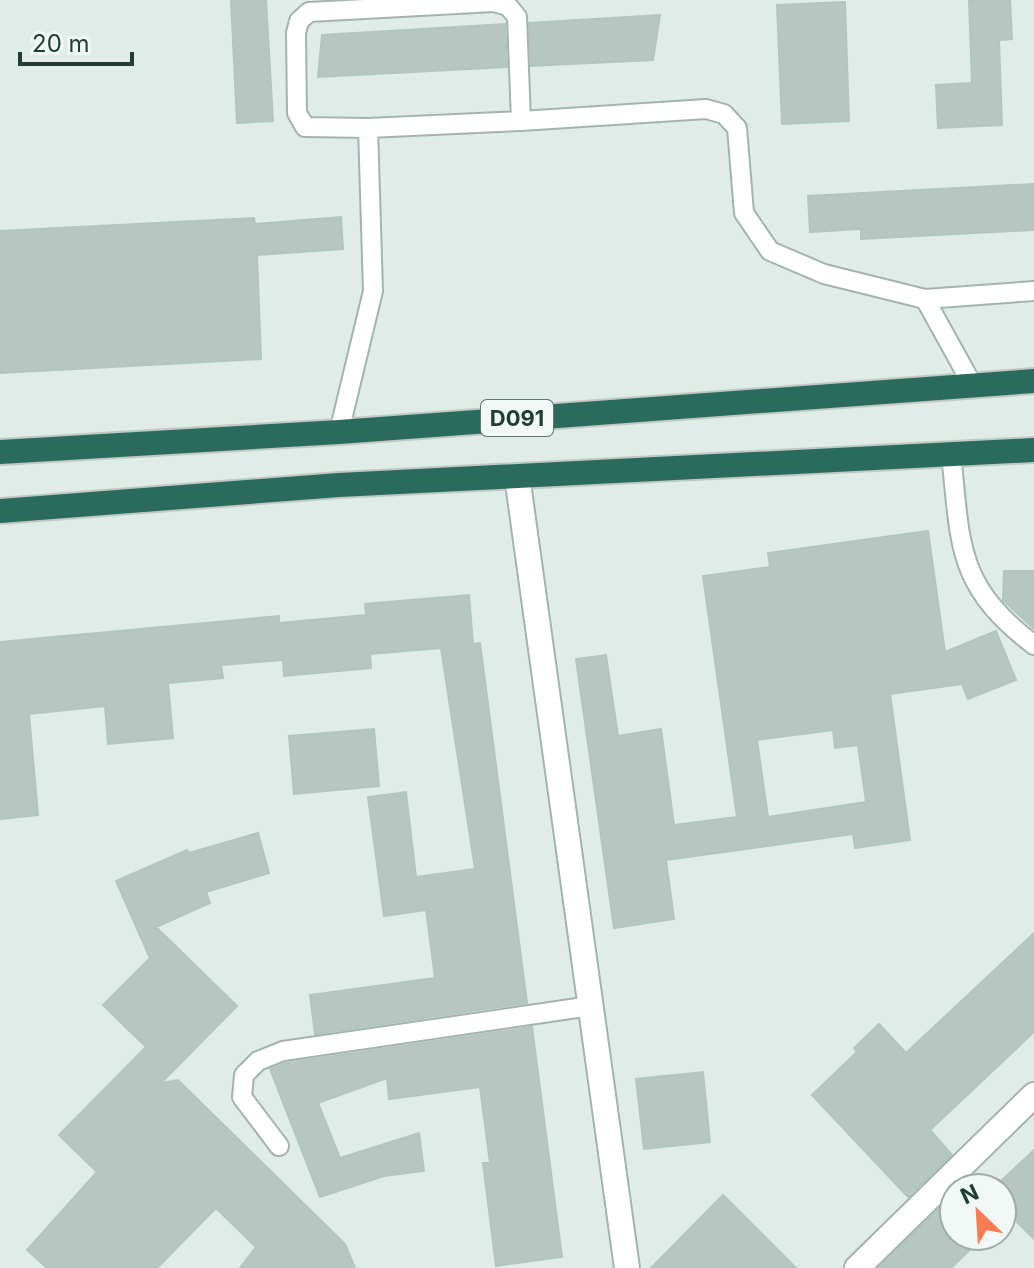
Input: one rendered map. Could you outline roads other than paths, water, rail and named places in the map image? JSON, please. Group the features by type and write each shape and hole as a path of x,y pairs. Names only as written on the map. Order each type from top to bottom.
{"highway":[{"name":"D091","path":"0,452 339,432 1034,381"},
{"path":"0,511 339,485 1034,450"}],"street":[{"path":"517,476 627,1268"},
{"path":"857,1268 1034,1095"}],"lane":[{"path":"521,121 517,17 508,6 494,2 309,12 299,21 296,33 297,113 305,127 368,128 521,121 706,109 724,114 737,128 744,213 770,251 824,274 925,299 1034,291"},
{"path":"339,432 373,291 368,128"},
{"path":"925,299 972,384"},
{"path":"951,454 962,557 985,600 1034,645"},
{"path":"279,1146 242,1097 244,1075 258,1061 283,1051 591,1006"}]}
